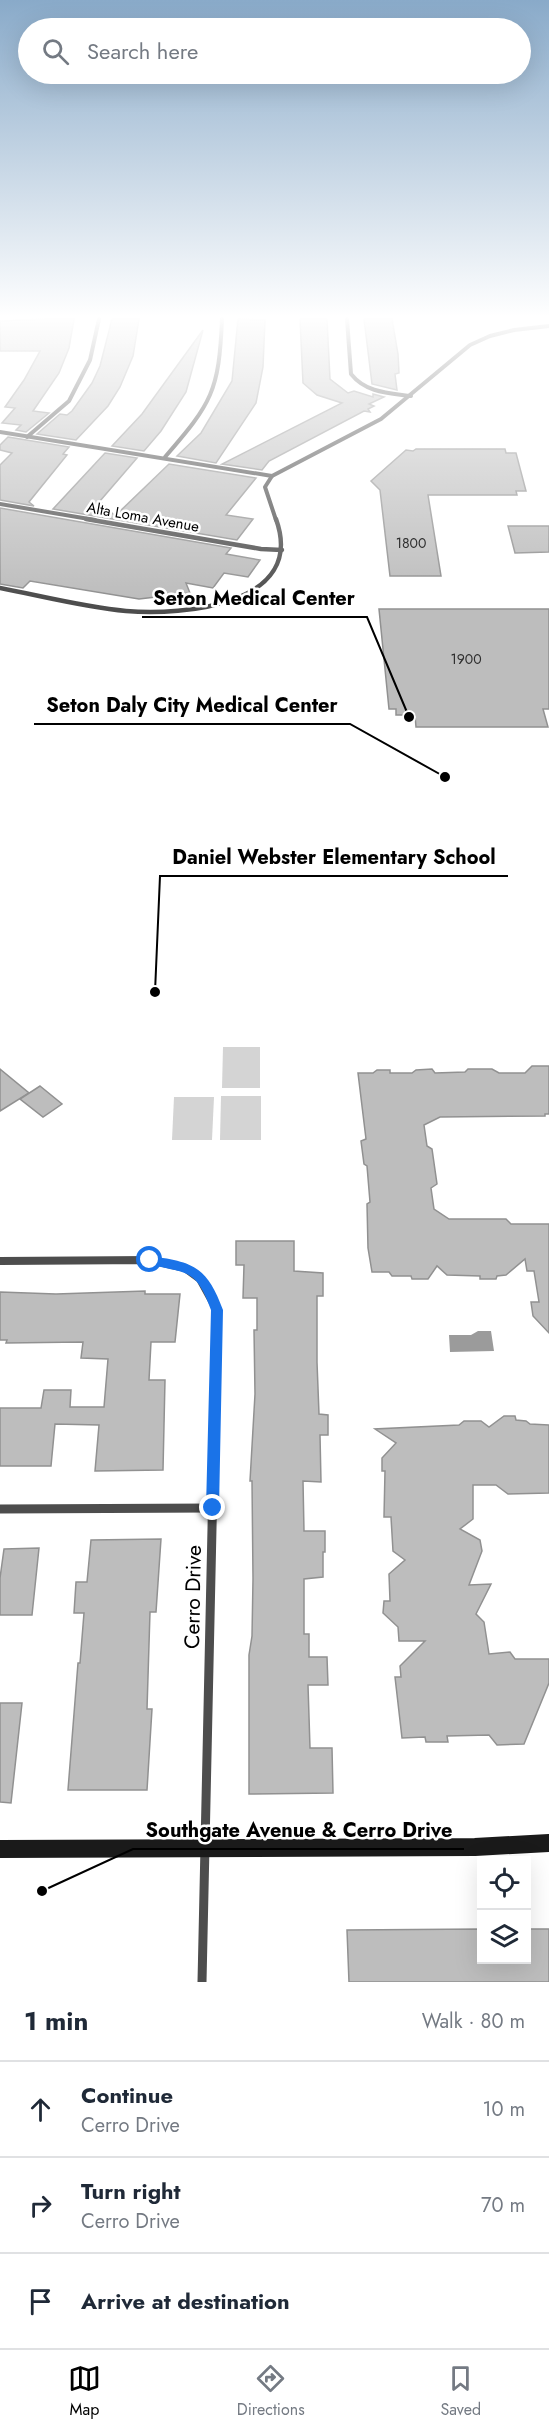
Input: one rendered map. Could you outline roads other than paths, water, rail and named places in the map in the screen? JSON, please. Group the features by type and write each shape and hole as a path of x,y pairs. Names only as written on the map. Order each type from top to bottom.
{"street":[{"path":"27,437 57,411"},
{"path":"165,457 193,425 201,411"},
{"path":"0,588 127,611 147,612 228,600 258,589 274,576 282,550 281,529 267,498 265,487 272,476 381,419 391,411"},
{"path":"0,432 272,476"},
{"name":"Alta Loma Avenue","path":"0,504 261,549 282,550"},
{"name":"Cerro Drive","path":"0,1261 150,1260 174,1264 196,1273 210,1291 217,1310 202,1982"},
{"path":"0,1509 213,1508"},
{"path":"0,1849 475,1847 549,1843"}],"place":[{"name":"Seton Medical Center","path":"409,717"},
{"name":"Seton Daly City Medical Center","path":"445,777"},
{"name":"Daniel Webster Elementary School","path":"155,992"},
{"name":"Southgate Avenue & Cerro Drive","path":"42,1891"}]}
